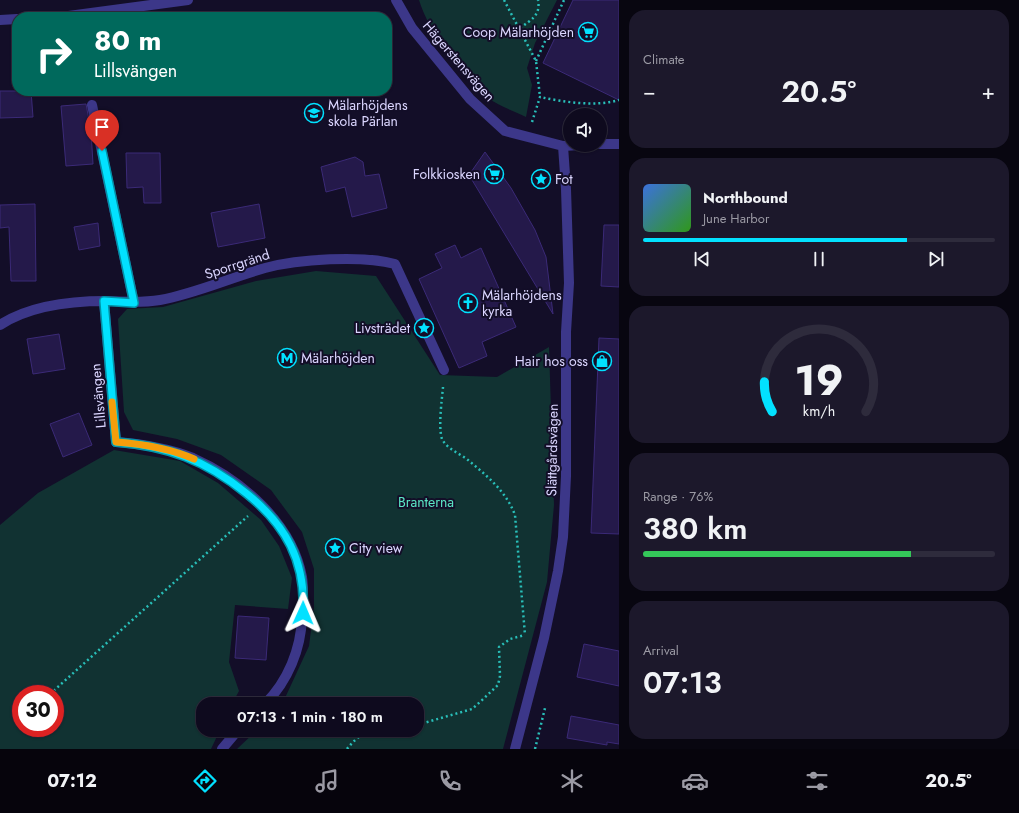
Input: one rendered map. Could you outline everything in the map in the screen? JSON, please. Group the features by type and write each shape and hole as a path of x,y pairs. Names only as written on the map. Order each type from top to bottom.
{"street":[{"path":"98,12 188,0"},
{"name":"Hägerstensvägen","path":"396,0 412,28 470,99 505,130 563,146"},
{"path":"0,20 12,19"},
{"path":"92,105 134,303"},
{"path":"607,144 619,144"},
{"name":"Slättgårdsvägen","path":"515,749 545,631 558,571 563,537 566,476 568,284 564,152"},
{"name":"Sporrgränd","path":"0,325 13,317 53,306 104,301 134,303 158,300 196,292 252,272 286,264 337,260 382,260 395,264 444,370"},
{"name":"Lillsvängen","path":"104,301 116,442 142,444 193,458 233,482 261,505 283,530 295,553 302,577 302,627 288,673 272,697"},
{"path":"222,749 232,737"}],"path":[{"path":"504,0 536,61 540,97 527,137"},
{"path":"520,28 537,15 539,6 538,0"},
{"path":"536,61 564,0"},
{"path":"540,97 559,101 602,103 619,100"},
{"path":"424,723 472,710 498,685 500,676 499,647 510,639 525,635 515,515 510,500 502,491 467,459 451,450 442,438 444,370"},
{"path":"60,685 261,505"},
{"path":"347,749 358,737"}],"green space":[{"path":"419,0 557,0 535,43 527,68 532,85 526,117 501,106 477,88 447,53 430,26"},
{"name":"Branterna","path":"316,271 376,276 440,375 497,377 549,347 554,505 547,582 503,749 237,749 250,737 424,737 424,697 285,697 309,646 314,607 314,569 302,532 271,490 221,455 177,439 133,430 124,412 118,319 127,309 163,307 256,281"},
{"path":"114,450 180,461 218,483 261,520 279,546 292,578 288,609 235,605 229,662 239,691 236,697 196,697 196,737 217,737 211,749 0,749 0,525 38,493"}],"building":[{"name":"Coop Mälarhöjden","path":"573,0 619,0 619,100 543,63"},
{"path":"0,91 12,91 12,96 31,96 33,117 0,118"},
{"path":"86,104 91,131 93,164 66,166 61,106"},
{"path":"485,152 511,188 535,230 546,257 553,314 469,175"},
{"path":"126,153 160,153 161,203 144,203 143,187 127,188"},
{"path":"355,157 363,162 365,176 379,174 387,208 352,217 345,187 326,192 321,167"},
{"path":"35,204 36,281 11,281 9,227 0,228 0,205"},
{"path":"259,204 265,238 218,247 211,213"},
{"path":"98,223 100,246 79,250 74,227"},
{"path":"604,225 619,225 619,287 601,286"},
{"name":"Mälarhöjdens kyrka","path":"455,245 461,258 481,248 516,327 482,342 487,356 459,368 419,279 442,268 435,254"},
{"path":"59,334 65,369 33,374 27,339"},
{"path":"599,338 619,339 619,534 591,533"},
{"path":"79,413 92,445 63,457 50,424"},
{"path":"238,616 269,618 266,660 235,658"},
{"path":"584,644 619,651 619,686 577,677"},
{"path":"571,716 619,725 619,744 607,742 607,745 567,738"}],"slow traffic":[{"path":"112,402 116,442 142,444 171,451 194,459"}],"place":[{"name":"Coop Mälarhöjden","path":"588,32"},
{"name":"Mälarhöjdens skola Pärlan","path":"314,113"},
{"name":"Folkkiosken","path":"494,174"},
{"name":"Fot","path":"541,179"},
{"name":"Mälarhöjdens kyrka","path":"468,303"},
{"name":"Livsträdet","path":"424,328"},
{"name":"Mälarhöjden","path":"287,358"},
{"name":"Hair hos oss","path":"602,361"},
{"name":"City view","path":"335,548"}],"route":[{"path":"102,151 134,303 104,301 116,442 142,444 193,458 233,482 261,505 283,530 295,553 302,577 303,613"}]}
